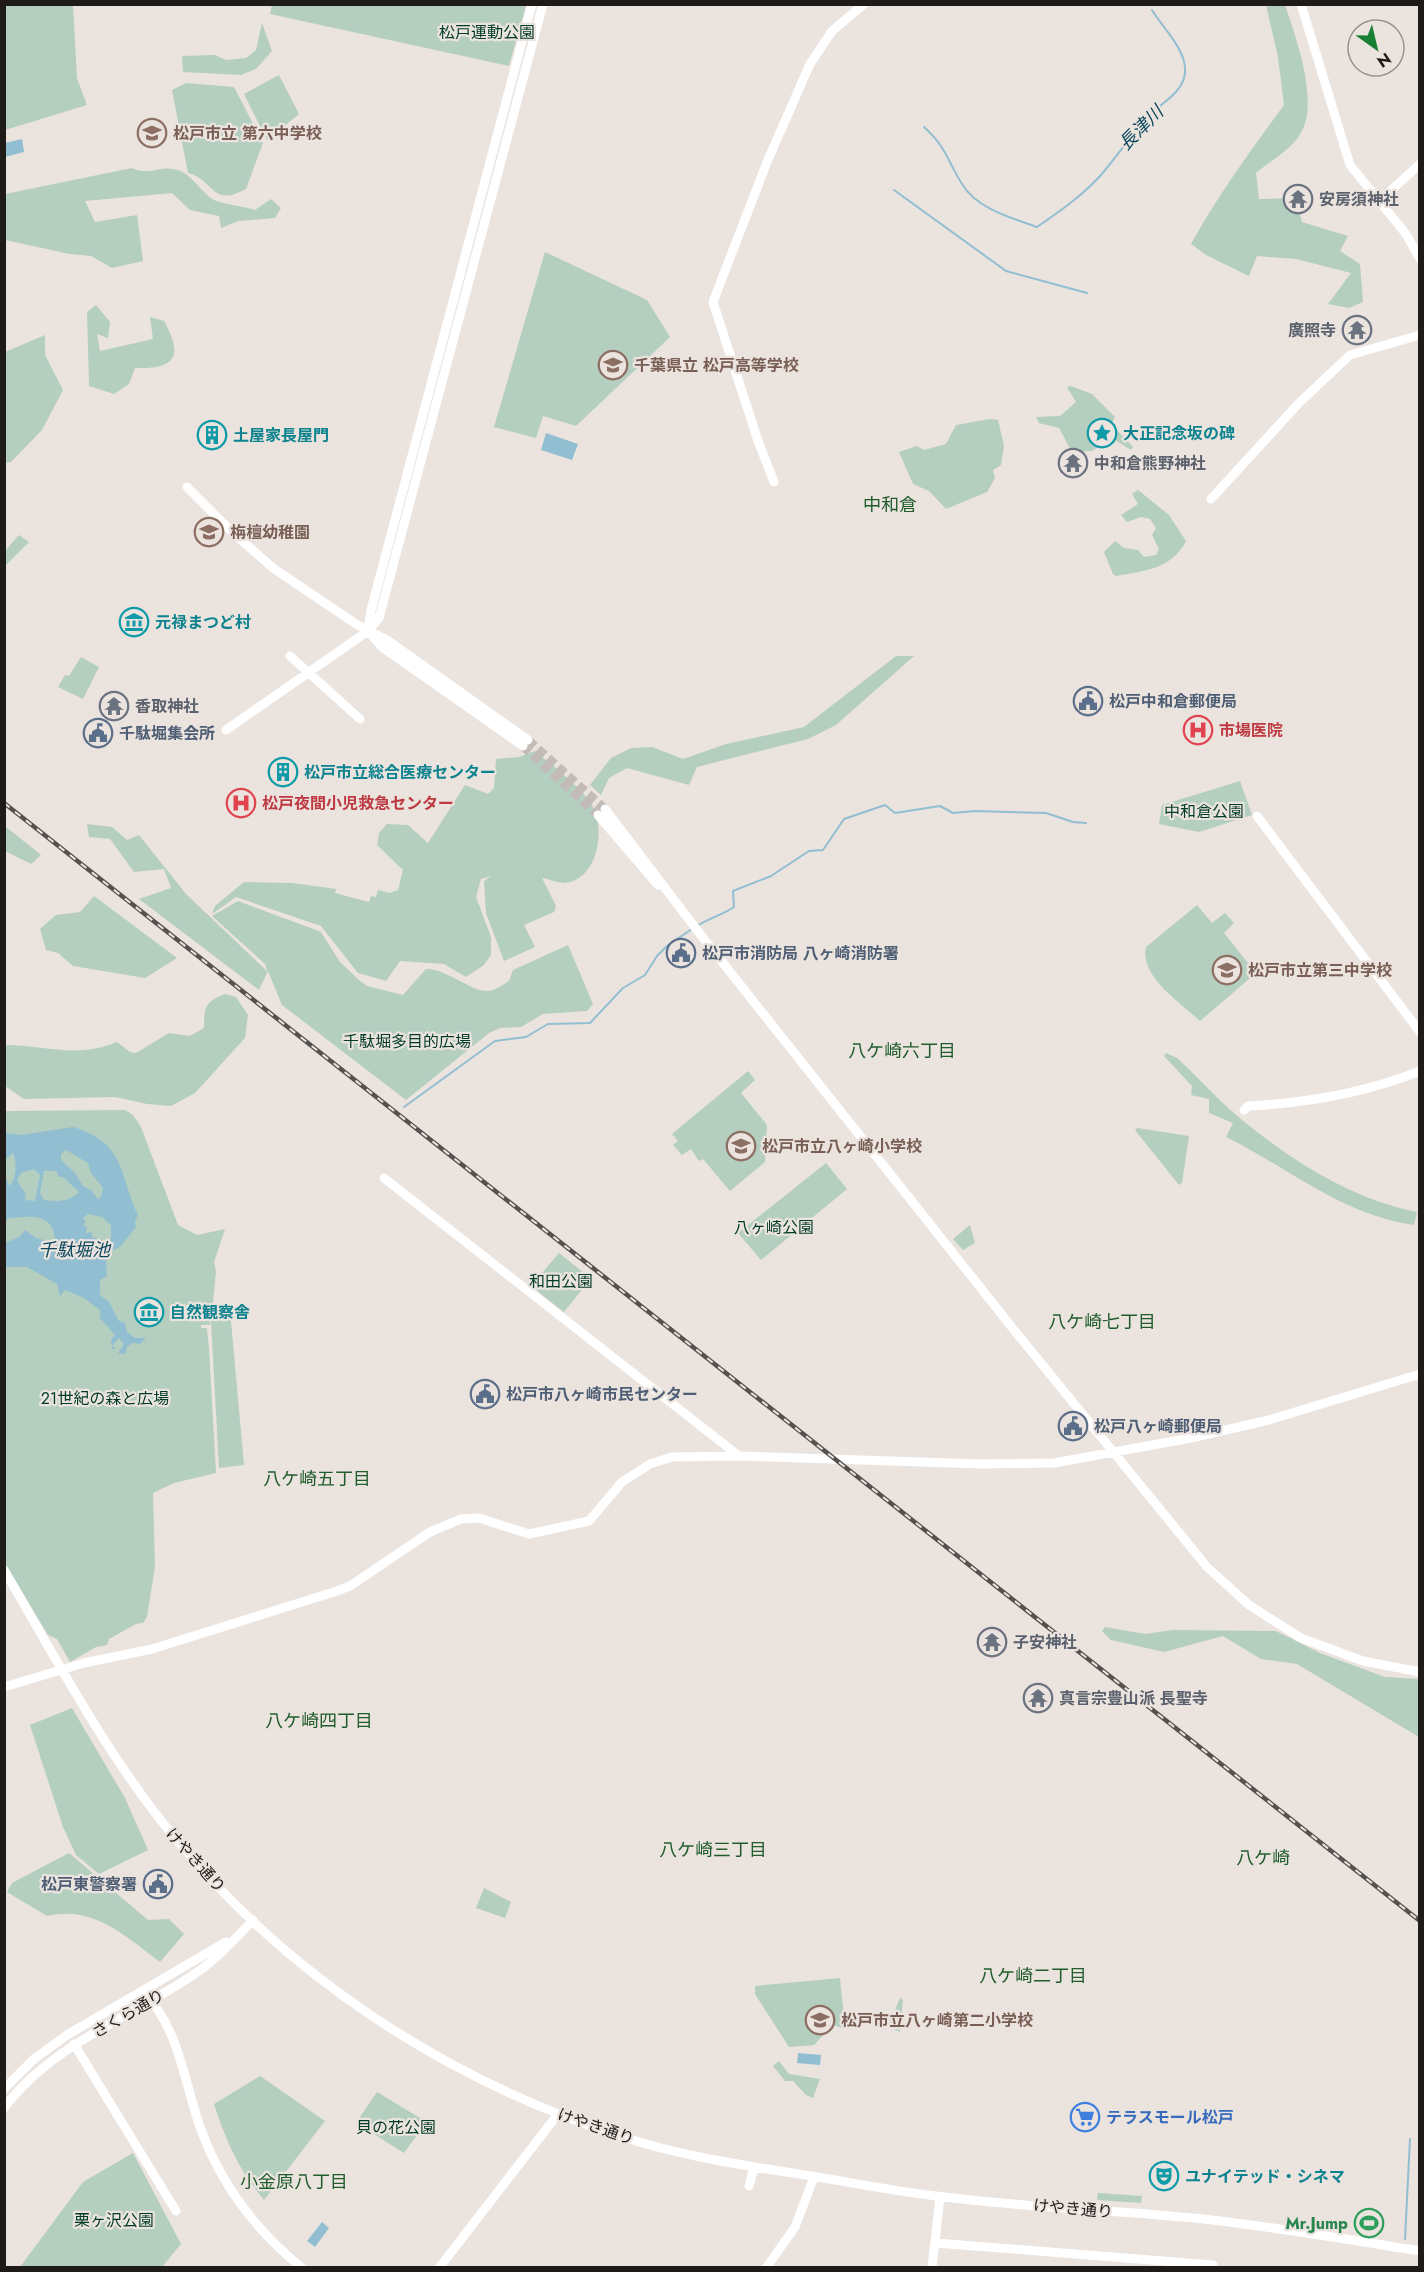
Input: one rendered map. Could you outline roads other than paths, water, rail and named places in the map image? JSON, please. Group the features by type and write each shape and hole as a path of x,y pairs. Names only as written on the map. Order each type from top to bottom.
{"street":[{"path":"226,730 368,631 379,618 405,500 532,4"},
{"path":"405,500 543,4"},
{"path":"1301,4 1350,165 1406,234 1419,259"},
{"path":"774,482 758,441 715,310 714,298 766,162 810,64 826,38 859,6"},
{"path":"1378,202 1419,164"},
{"path":"1211,500 1300,402 1350,355 1419,335"},
{"path":"187,487 257,555 368,631 382,647 525,743"},
{"path":"291,656 360,719"},
{"path":"602,812 1207,1567 1259,1612 1301,1638 1339,1654 1377,1665 1419,1672"},
{"path":"1257,816 1419,1032"},
{"path":"1244,1110 1248,1106 1302,1102 1356,1091 1419,1071"},
{"path":"384,1178 739,1456"},
{"path":"4,1687 62,1669 152,1649 334,1592 350,1586 430,1532 461,1519 479,1518 528,1534 589,1521 622,1482 660,1460 679,1456 739,1456 1022,1465 1054,1463 1114,1453 1287,1416 1419,1374"},
{"name":"けやき通り","path":"4,1570 131,1782 201,1868 251,1918 328,1984 407,2039 471,2074 558,2114 628,2139 754,2167 940,2197 1215,2221 1419,2251"},
{"name":"さくら通り","path":"4,2089 34,2059 67,2035 218,1947 251,1918"},
{"name":"さくら通り","path":"4,2108 41,2068 74,2044 205,1967 251,1918"},
{"path":"142,1991 151,2000 174,2041 200,2125 220,2174 255,2224 302,2268"},
{"path":"74,2044 176,2211"},
{"path":"34,2059 41,2068"},
{"path":"442,2267 558,2114"},
{"path":"749,2186 754,2167"},
{"path":"766,2268 795,2227 814,2177"},
{"path":"932,2268 940,2197"},
{"path":"936,2243 1213,2265"}],"water":[{"path":"22,139 24,152 5,157 5,143"},
{"path":"546,433 578,444 572,460 541,450"},
{"name":"千駄堀池","path":"73,1127 103,1142 118,1162 138,1215 135,1221 136,1227 119,1248 112,1250 106,1261 107,1276 100,1280 100,1295 109,1302 119,1321 125,1323 127,1332 135,1338 146,1338 140,1344 133,1343 127,1347 125,1354 118,1353 124,1344 119,1338 112,1346 116,1349 112,1349 111,1340 115,1335 100,1318 100,1310 84,1298 65,1290 60,1296 57,1284 27,1267 5,1267 5,1243 19,1237 25,1230 36,1238 52,1242 55,1239 49,1224 38,1218 8,1218 5,1224 5,1175 9,1186 14,1179 16,1166 13,1153 5,1160 5,1133 22,1135","holes":["66,1150 88,1163 91,1173 103,1188 101,1197 98,1199 92,1191 83,1186 75,1173 61,1160 61,1154","34,1169 40,1175 35,1201 25,1200 26,1194 17,1181 21,1173","44,1171 56,1171 59,1177 63,1177 79,1192 71,1198 58,1201 44,1200 40,1193","88,1214 102,1217 111,1225 111,1238 105,1242 92,1237 92,1232 86,1233 87,1226 83,1226 86,1221 83,1218"]},
{"path":"798,2053 821,2055 820,2065 797,2063"},
{"path":"322,2222 329,2228 315,2247 307,2241"}],"waterway":[{"name":"長津川","path":"924,127 938,141 969,193 996,212 1037,227 1094,183 1143,122 1182,84 1184,60 1175,42 1152,10"},
{"path":"894,190 1006,271 1087,293"},
{"path":"697,926 734,907 733,891 771,876 809,851 823,850 844,819 885,805 895,813 940,806 953,813 975,811 1046,813 1073,822 1086,823"},
{"path":"404,1107 495,1041 526,1037 548,1024 590,1023 623,988 645,975 657,956 668,945 692,929"},
{"path":"1405,2239 1410,2139"}],"tunnel":[{"path":"528,740 605,809"},
{"path":"523,746 598,815"}],"railway":[{"path":"4,803 1420,1921"}],"place":[{"name":"松戸市立 第六中学校","path":"152,133"},
{"name":"安房須神社","path":"1298,199"},
{"name":"廣照寺","path":"1357,330"},
{"name":"千葉県立 松戸高等学校","path":"613,365"},
{"name":"大正記念坂の碑","path":"1102,433"},
{"name":"土屋家長屋門","path":"212,435"},
{"name":"中和倉熊野神社","path":"1073,463"},
{"name":"栴檀幼稚園","path":"209,532"},
{"name":"元禄まつど村","path":"134,622"},
{"name":"松戸中和倉郵便局","path":"1088,701"},
{"name":"香取神社","path":"114,706"},
{"name":"市場医院","path":"1198,730"},
{"name":"千駄堀集会所","path":"98,733"},
{"name":"松戸市立総合医療センター","path":"283,772"},
{"name":"松戸夜間小児救急センター","path":"241,803"},
{"name":"松戸市消防局 八ヶ崎消防署","path":"681,953"},
{"name":"松戸市立第三中学校","path":"1227,970"},
{"name":"松戸市立八ヶ崎小学校","path":"741,1146"},
{"name":"自然観察舎","path":"149,1312"},
{"name":"松戸市八ヶ崎市民センター","path":"485,1394"},
{"name":"松戸八ヶ崎郵便局","path":"1073,1426"},
{"name":"子安神社","path":"992,1642"},
{"name":"真言宗豊山派 長聖寺","path":"1038,1698"},
{"name":"松戸東警察署","path":"158,1884"},
{"name":"松戸市立八ヶ崎第二小学校","path":"820,2020"},
{"name":"テラスモール松戸","path":"1085,2117"},
{"name":"ユナイテッド・シネマ","path":"1164,2176"},
{"name":"Mr.Jump","path":"1369,2223"}],"district":[{"name":"中和倉","path":"890,505"},
{"name":"八ケ崎六丁目","path":"902,1051"},
{"name":"八ケ崎七丁目","path":"1102,1322"},
{"name":"八ケ崎五丁目","path":"317,1479"},
{"name":"八ケ崎四丁目","path":"319,1721"},
{"name":"八ケ崎三丁目","path":"713,1850"},
{"name":"八ケ崎","path":"1263,1858"},
{"name":"八ケ崎二丁目","path":"1033,1976"},
{"name":"小金原八丁目","path":"294,2182"}],"park label":[{"name":"松戸運動公園","path":"487,32"},
{"name":"中和倉公園","path":"1204,811"},
{"name":"千駄堀多目的広場","path":"407,1041"},
{"name":"八ヶ崎公園","path":"774,1227"},
{"name":"和田公園","path":"561,1281"},
{"name":"21世紀の森と広場","path":"105,1398"},
{"name":"貝の花公園","path":"396,2127"},
{"name":"栗ヶ沢公園","path":"114,2220"}]}
